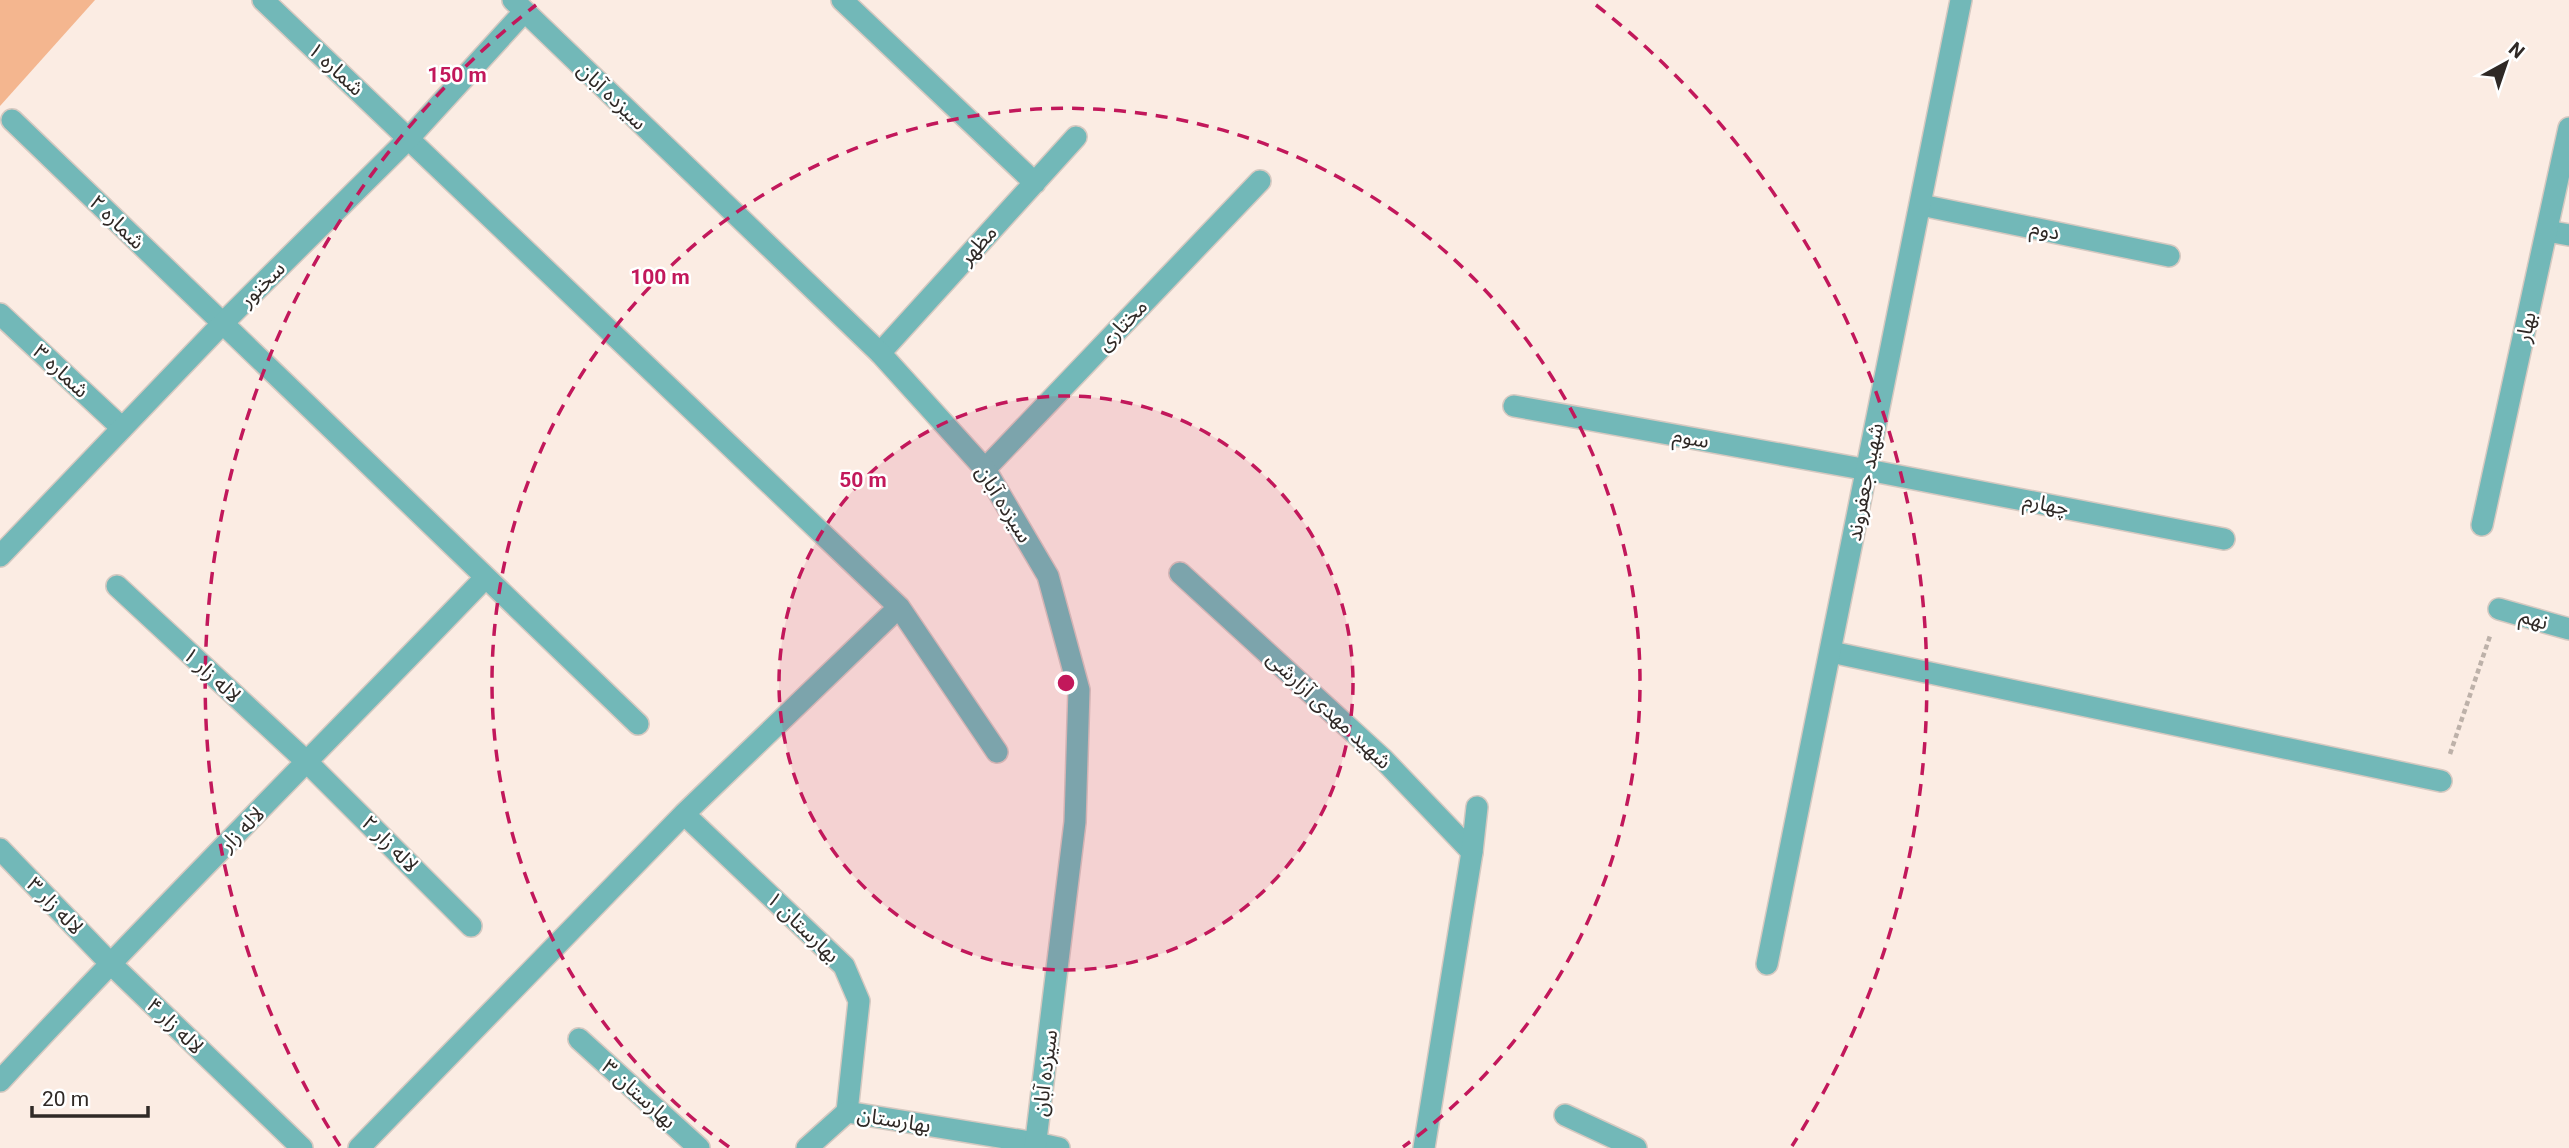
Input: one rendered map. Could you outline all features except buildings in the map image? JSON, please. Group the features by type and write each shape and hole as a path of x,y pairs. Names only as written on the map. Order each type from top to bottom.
{"street":[{"name":"شماره ۱","path":"264,0 899,607 997,752"},
{"path":"842,0 1035,183"},
{"name":"شهید جعفروند","path":"1768,964 1961,0"},
{"name":"سخنور","path":"0,556 222,324 409,138 519,6"},
{"name":"سیزده آبان","path":"519,6 880,353 985,469 1048,576 1079,690 1075,822 1036,1146"},
{"name":"شماره ۲","path":"12,120 638,724"},
{"name":"بهار","path":"2482,525 2569,128"},
{"name":"مظهر","path":"880,353 1076,137"},
{"name":"مختاری","path":"985,469 1260,181"},
{"name":"دوم","path":"1922,205 2169,256"},
{"path":"2547,231 2569,235"},
{"name":"شماره ۳","path":"0,314 122,429"},
{"name":"سوم","path":"1514,406 1868,470"},
{"name":"چهارم","path":"1868,470 2224,539"},
{"name":"شهید مهدی آزارشی","path":"1180,573 1383,758 1472,852"},
{"name":"لاله زار","path":"0,1082 110,963 308,763 485,578"},
{"name":"لاله زار ۱","path":"117,586 308,763"},
{"path":"359,1148 684,814 899,607"},
{"name":"نهم","path":"2499,608 2569,629"},
{"path":"1831,652 2441,781"},
{"name":"لاله زار ۲","path":"308,763 471,926"},
{"path":"1424,1148 1477,807"},
{"name":"بهارستان ۱","path":"684,814 844,966 859,1000 847,1112"},
{"name":"لاله زار ۳","path":"0,849 110,963"},
{"name":"لاله زار ۴","path":"110,963 302,1148"},
{"name":"بهارستان ۳","path":"579,1039 699,1148"},
{"name":"بهارستان","path":"807,1148 847,1112 1059,1148"},
{"path":"1565,1115 1636,1148"}],"path":[{"path":"2441,781 2499,608"}],"shaded area":[{"path":"0,0 95,0 0,106"}]}
